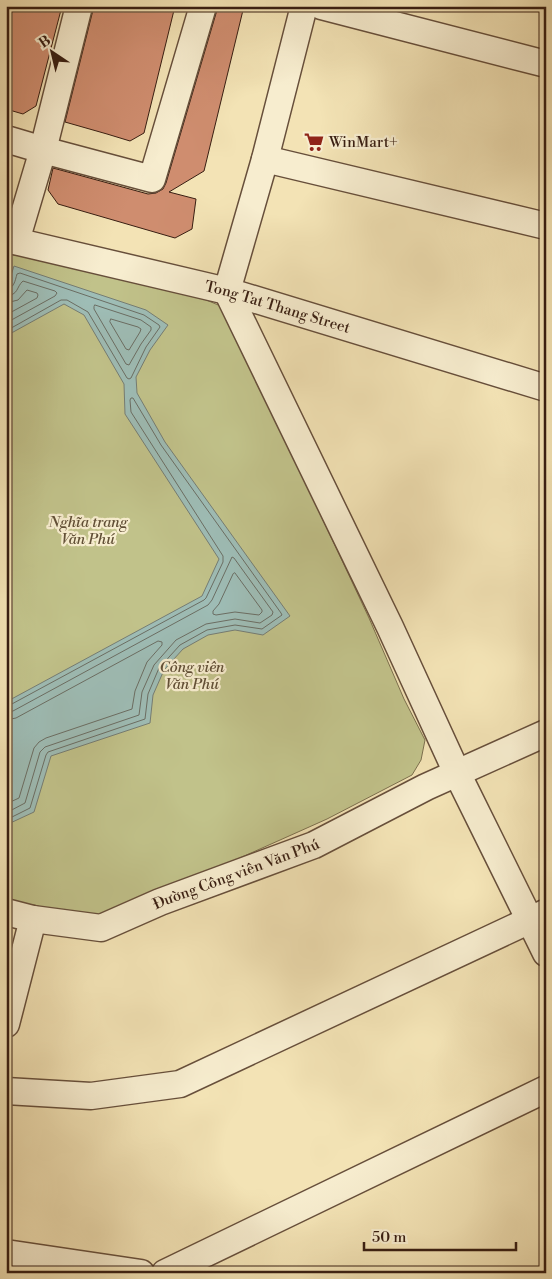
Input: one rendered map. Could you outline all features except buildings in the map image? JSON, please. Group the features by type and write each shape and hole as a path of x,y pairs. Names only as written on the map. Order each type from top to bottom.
{"street":[{"path":"11,240 43,150 79,6"},
{"path":"6,139 152,179 203,6"},
{"path":"304,6 265,159 227,291 394,635 457,773 538,917 546,953"},
{"path":"321,6 546,64"},
{"path":"265,159 546,226"},
{"name":"Tong Tat Thang Street","path":"11,240 227,291 546,388"},
{"name":"Đường Công viên Văn Phú","path":"6,912 33,919 101,928 160,902 314,845 426,787 546,733"},
{"path":"6,1091 91,1096 180,1084 538,917"},
{"path":"6,1024 33,919"},
{"path":"165,1273 546,1089"},
{"path":"6,1253 141,1273"}],"green space":[{"name":"Công viên Văn Phú","path":"6,252 142,273 223,307 369,618 404,699 425,740 421,760 412,775 327,819 108,917 40,909 6,899"},
{"path":"6,1263 77,1273 6,1273"}],"water":[{"path":"14,266 146,310 168,325 150,350 136,377 137,393 165,442 290,616 263,635 235,630 208,635 183,649 164,670 153,695 150,723 51,756 34,812 6,825 6,702 202,596 219,559 125,414 124,384 84,315 64,304 6,336 6,291"}],"place":[{"name":"WinMart+","path":"314,142"}],"park label":[{"name":"Nghĩa trang Văn Phú","path":"88,530"}]}
